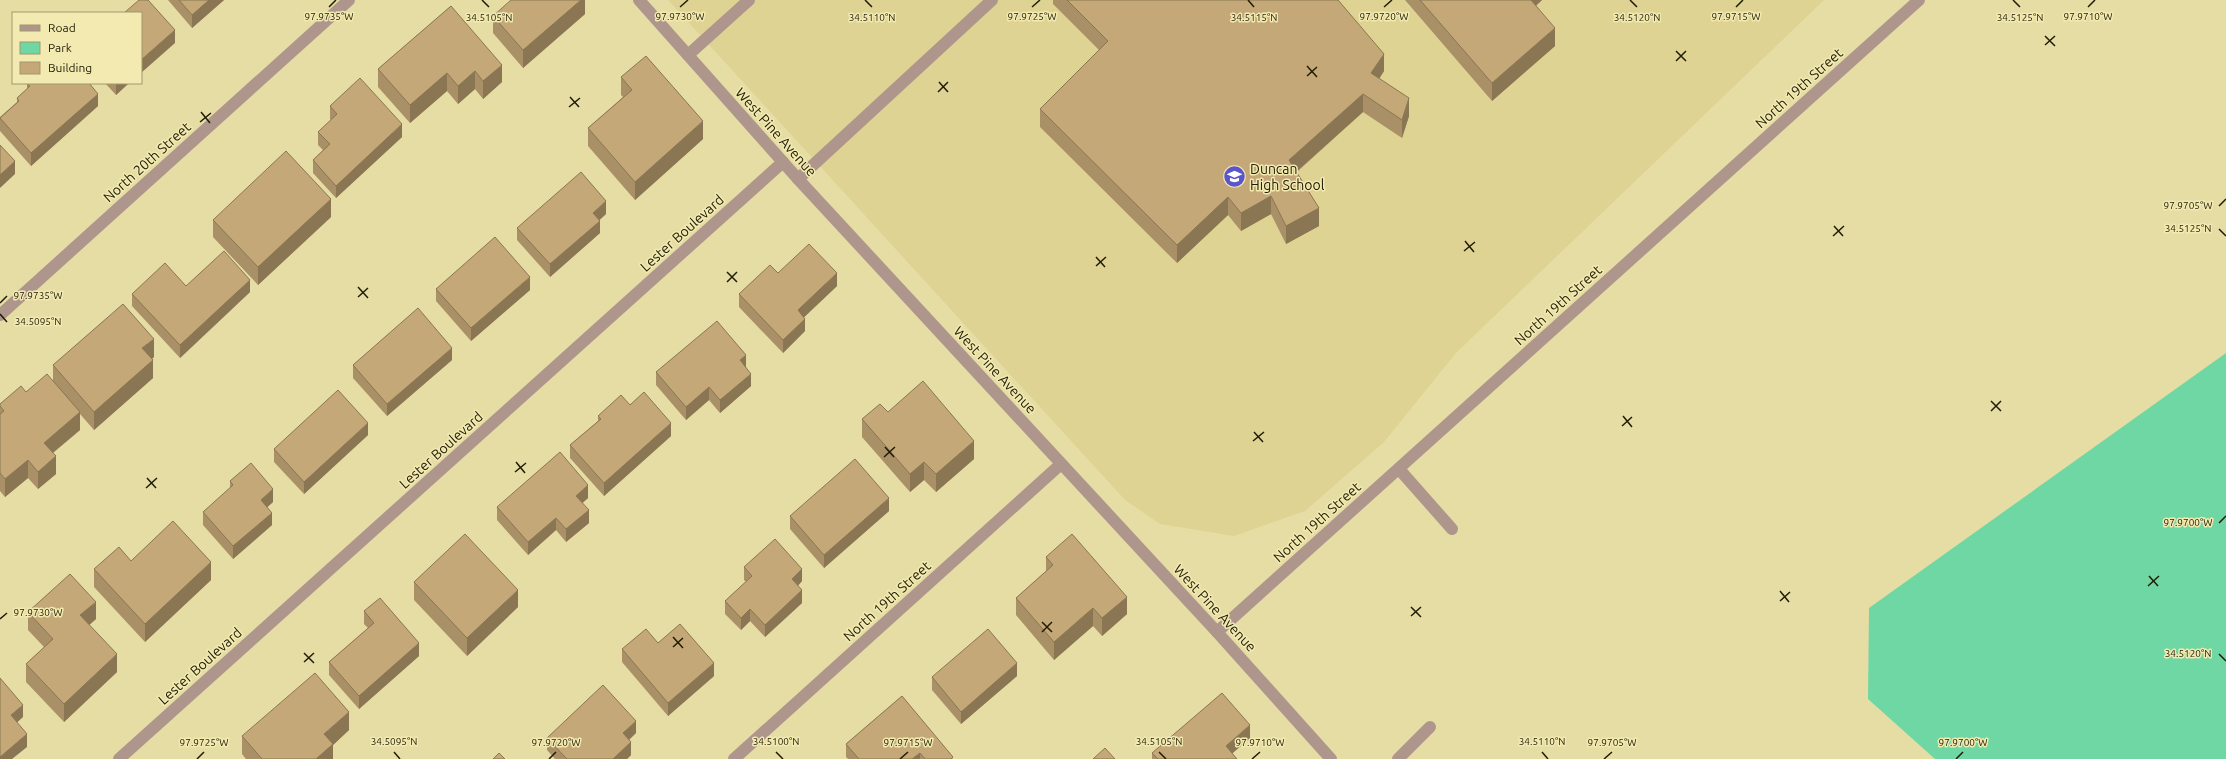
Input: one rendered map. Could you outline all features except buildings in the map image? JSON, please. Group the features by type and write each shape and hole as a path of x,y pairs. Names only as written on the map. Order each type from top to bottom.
{"street":[{"name":"North 20th Street","path":"0,315 349,0"},
{"name":"West Pine Avenue","path":"639,0 798,179 1217,632 1331,759"},
{"path":"688,55 749,0"},
{"path":"798,179 992,0"},
{"name":"North 19th Street","path":"1217,632 1919,0"},
{"name":"Lester Boulevard","path":"119,759 783,162"},
{"name":"North 19th Street","path":"734,759 1061,464"},
{"path":"1399,469 1452,529"},
{"path":"1398,759 1430,727"}],"shaded area":[{"name":"Duncan High School","path":"668,0 1824,0 1456,353 1384,442 1305,511 1234,536 1160,524 1125,500"}],"green space":[{"path":"2226,353 2226,759 1935,759 1868,699 1869,608"}],"place":[{"name":"Duncan High School","path":"1235,177"}]}
